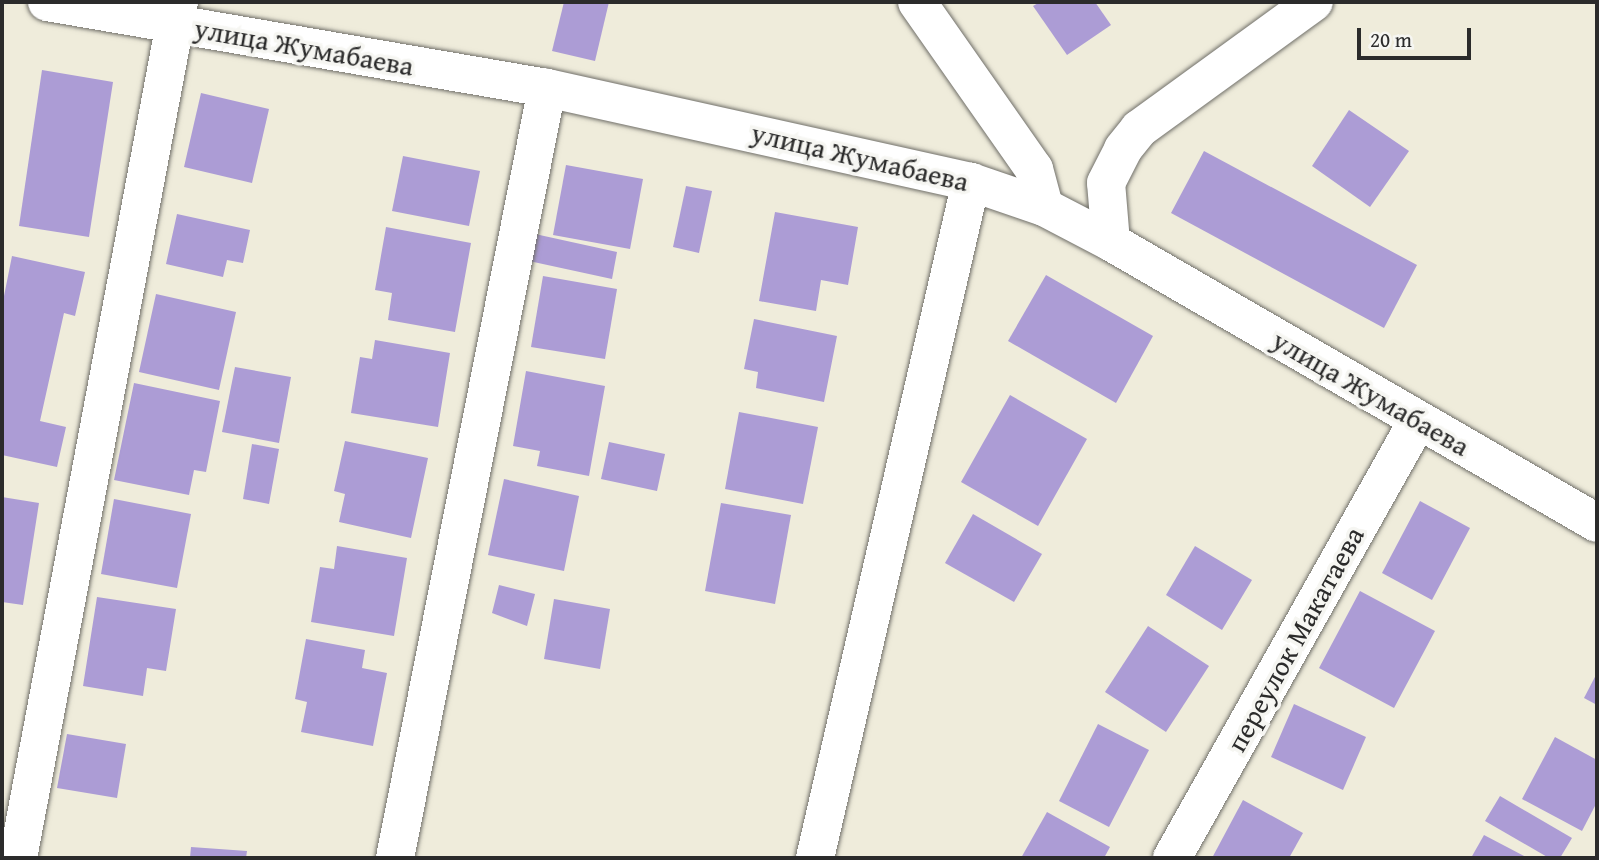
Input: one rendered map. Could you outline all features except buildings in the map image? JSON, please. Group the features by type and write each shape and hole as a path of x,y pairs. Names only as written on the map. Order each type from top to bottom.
{"street":[{"name":"улица Жумабаева","path":"47,2 177,13 547,88 971,182 1044,207 1111,242 1597,523"},
{"path":"917,2 1034,169 1044,207"},
{"path":"1111,242 1106,183 1123,149 1139,129 1314,2"},
{"path":"18,858 177,13"},
{"path":"395,858 547,88"},
{"path":"815,858 971,182"},
{"name":"переулок Макатаева","path":"1172,858 1418,420"}]}
